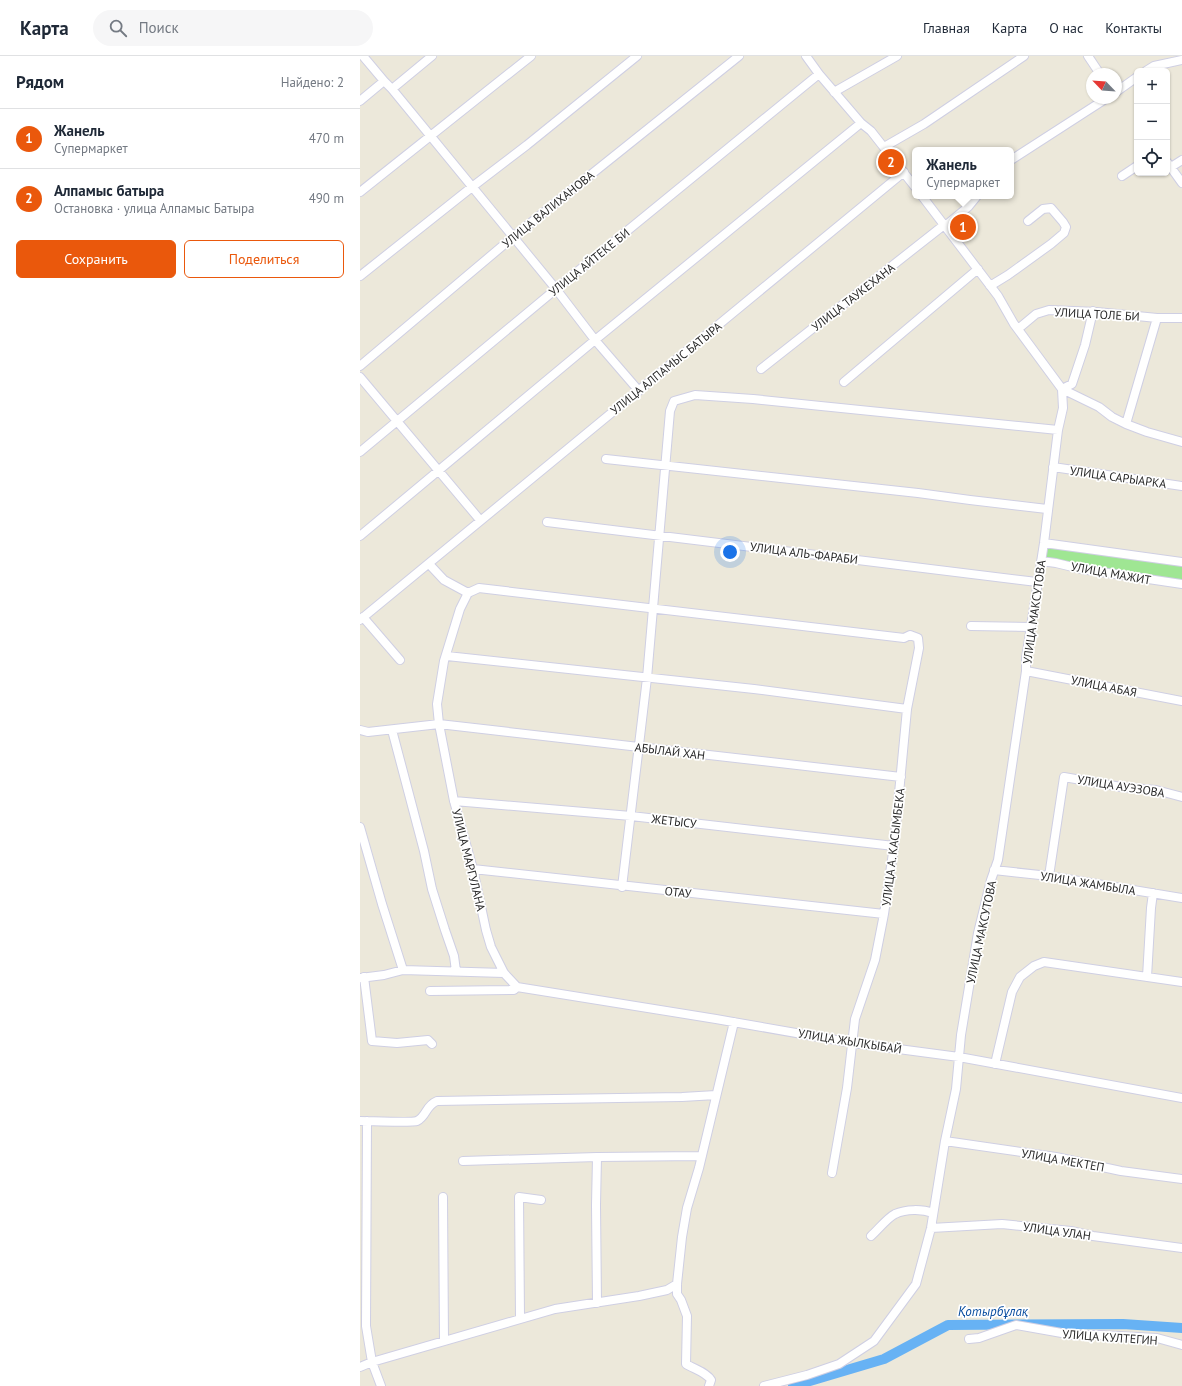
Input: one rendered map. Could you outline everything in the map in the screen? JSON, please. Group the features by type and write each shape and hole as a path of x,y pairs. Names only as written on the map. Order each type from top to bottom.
{"street":[{"path":"363,56 392,89 556,289 595,340 639,391"},
{"path":"392,89 432,56"},
{"path":"360,192 531,56"},
{"path":"360,276 527,145 637,56"},
{"name":"УЛИЦА ВАЛИХАНОВА","path":"360,366 513,237 739,56"},
{"path":"806,56 834,92 861,123 871,131 912,183"},
{"path":"834,92 897,56"},
{"path":"884,147 924,124 1024,56"},
{"path":"1088,56 1096,68"},
{"path":"1151,68 1182,60"},
{"name":"УЛИЦА АЙТЕКЕ БИ","path":"360,452 556,289 819,74"},
{"path":"1122,88 1134,80"},
{"path":"360,101 384,81"},
{"path":"1014,158 1098,104"},
{"path":"360,536 595,340 861,123"},
{"path":"1170,165 1182,160"},
{"path":"1170,166 1182,183"},
{"path":"1122,176 1134,168"},
{"name":"УЛИЦА АЛПАМЫС БАТЫРА","path":"362,619 480,520 904,172"},
{"path":"924,199 990,286 1018,329 1062,389 1099,407 1112,417 1126,424 1182,442"},
{"name":"УЛИЦА ТАУКЕХАНА","path":"761,369 952,221 975,199"},
{"path":"990,286 1051,244 1064,233 1066,227 1051,208 1042,209 1028,221"},
{"path":"844,382 978,270"},
{"name":"УЛИЦА ТОЛЕ БИ","path":"1018,329 1036,314 1050,310 1093,311 1157,318 1182,318"},
{"path":"1062,389 1072,384 1085,345 1093,311"},
{"path":"1126,424 1157,318"},
{"path":"360,377 438,472 480,520"},
{"name":"УЛИЦА МАКСУТОВА","path":"764,1386 807,1375 839,1364 874,1341 916,1284 931,1228 945,1141 956,1088 960,1035 978,933 991,880 998,860 1026,671 1030,627 1044,543 1047,509 1058,430 1063,408 1062,389"},
{"path":"622,887 647,678 670,411 674,401 695,395 804,404 1058,430"},
{"path":"606,459 911,492 1047,509"},
{"name":"УЛИЦА САРЫАРКА","path":"1053,467 1182,486"},
{"name":"УЛИЦА АЛЬ-ФАРАБИ","path":"547,522 1037,582"},
{"path":"1044,543 1182,562"},
{"name":"УЛИЦА МАЖИТ","path":"1040,561 1081,569 1182,584"},
{"path":"429,564 444,580 468,593 478,588 654,608"},
{"name":"УЛИЦА МАРГУЛАНА","path":"468,593 460,609 444,662 437,704 439,724 454,801 473,869 486,930 504,973 517,987"},
{"name":"УЛИЦА А. КАСЫМБЕКА","path":"654,608 904,638 910,635 918,638 918,648 907,709 894,846 884,914 875,960 855,1019 841,1125 832,1173"},
{"path":"362,619 400,660"},
{"path":"971,626 1030,627"},
{"path":"447,656 754,689 907,709"},
{"name":"УЛИЦА АБАЯ","path":"1026,671 1182,701"},
{"name":"АБЫЛАЙ ХАН","path":"360,730 368,732 439,724 901,777"},
{"path":"392,730 424,851 432,889 444,930 454,956 456,971"},
{"name":"УЛИЦА АУЭЗОВА","path":"1049,876 1064,777 1121,787 1156,790 1182,797"},
{"name":"ЖЕТЫСУ","path":"454,801 631,816 894,846"},
{"path":"360,827 403,970"},
{"name":"ОТАУ","path":"473,869 541,876 622,887 884,914"},
{"name":"УЛИЦА ЖАМБЫЛА","path":"994,870 1049,876 1182,898"},
{"path":"1147,977 1149,928 1153,893"},
{"path":"995,1064 1012,992 1020,977 1034,966 1044,962 1182,982"},
{"path":"432,1044 428,1040 397,1043 372,1041 362,978 384,975 403,970 504,973"},
{"name":"УЛИЦА ЖЫЛКЫБАЙ","path":"430,991 514,990 517,987 853,1042 959,1057 1182,1098"},
{"path":"709,1386 711,1380 710,1378 686,1364 687,1316 677,1294 677,1284 682,1237 687,1212 734,1022"},
{"path":"381,1386 372,1362 366,1326 363,1121 414,1122 422,1117 430,1104 437,1101 682,1097 716,1095"},
{"name":"УЛИЦА МЕКТЕП","path":"945,1141 1056,1157 1121,1172 1182,1179"},
{"path":"463,1161 701,1156"},
{"path":"597,1157 597,1303"},
{"path":"443,1197 444,1341"},
{"path":"520,1318 519,1197 541,1200"},
{"path":"871,1236 894,1214 909,1210 927,1211 933,1213"},
{"name":"УЛИЦА УЛАН","path":"931,1228 1002,1224 1071,1231 1093,1236 1182,1248"},
{"path":"360,1367 372,1362 554,1309 597,1303 667,1290 677,1284"},
{"name":"УЛИЦА КУЛТЕГИН","path":"969,1339 979,1338 1003,1328 1016,1325 1073,1335 1157,1338 1182,1345"}],"green space":[{"path":"1042,543 1182,561 1182,583 1081,569 1039,556"}],"waterway":[{"name":"Қотырбұлақ","path":"793,1386 884,1359 948,1325 1123,1324 1182,1328"}],"place":[{"name":"Алпамыс батыра","path":"891,162"},
{"name":"Жанель","path":"963,227"}]}
